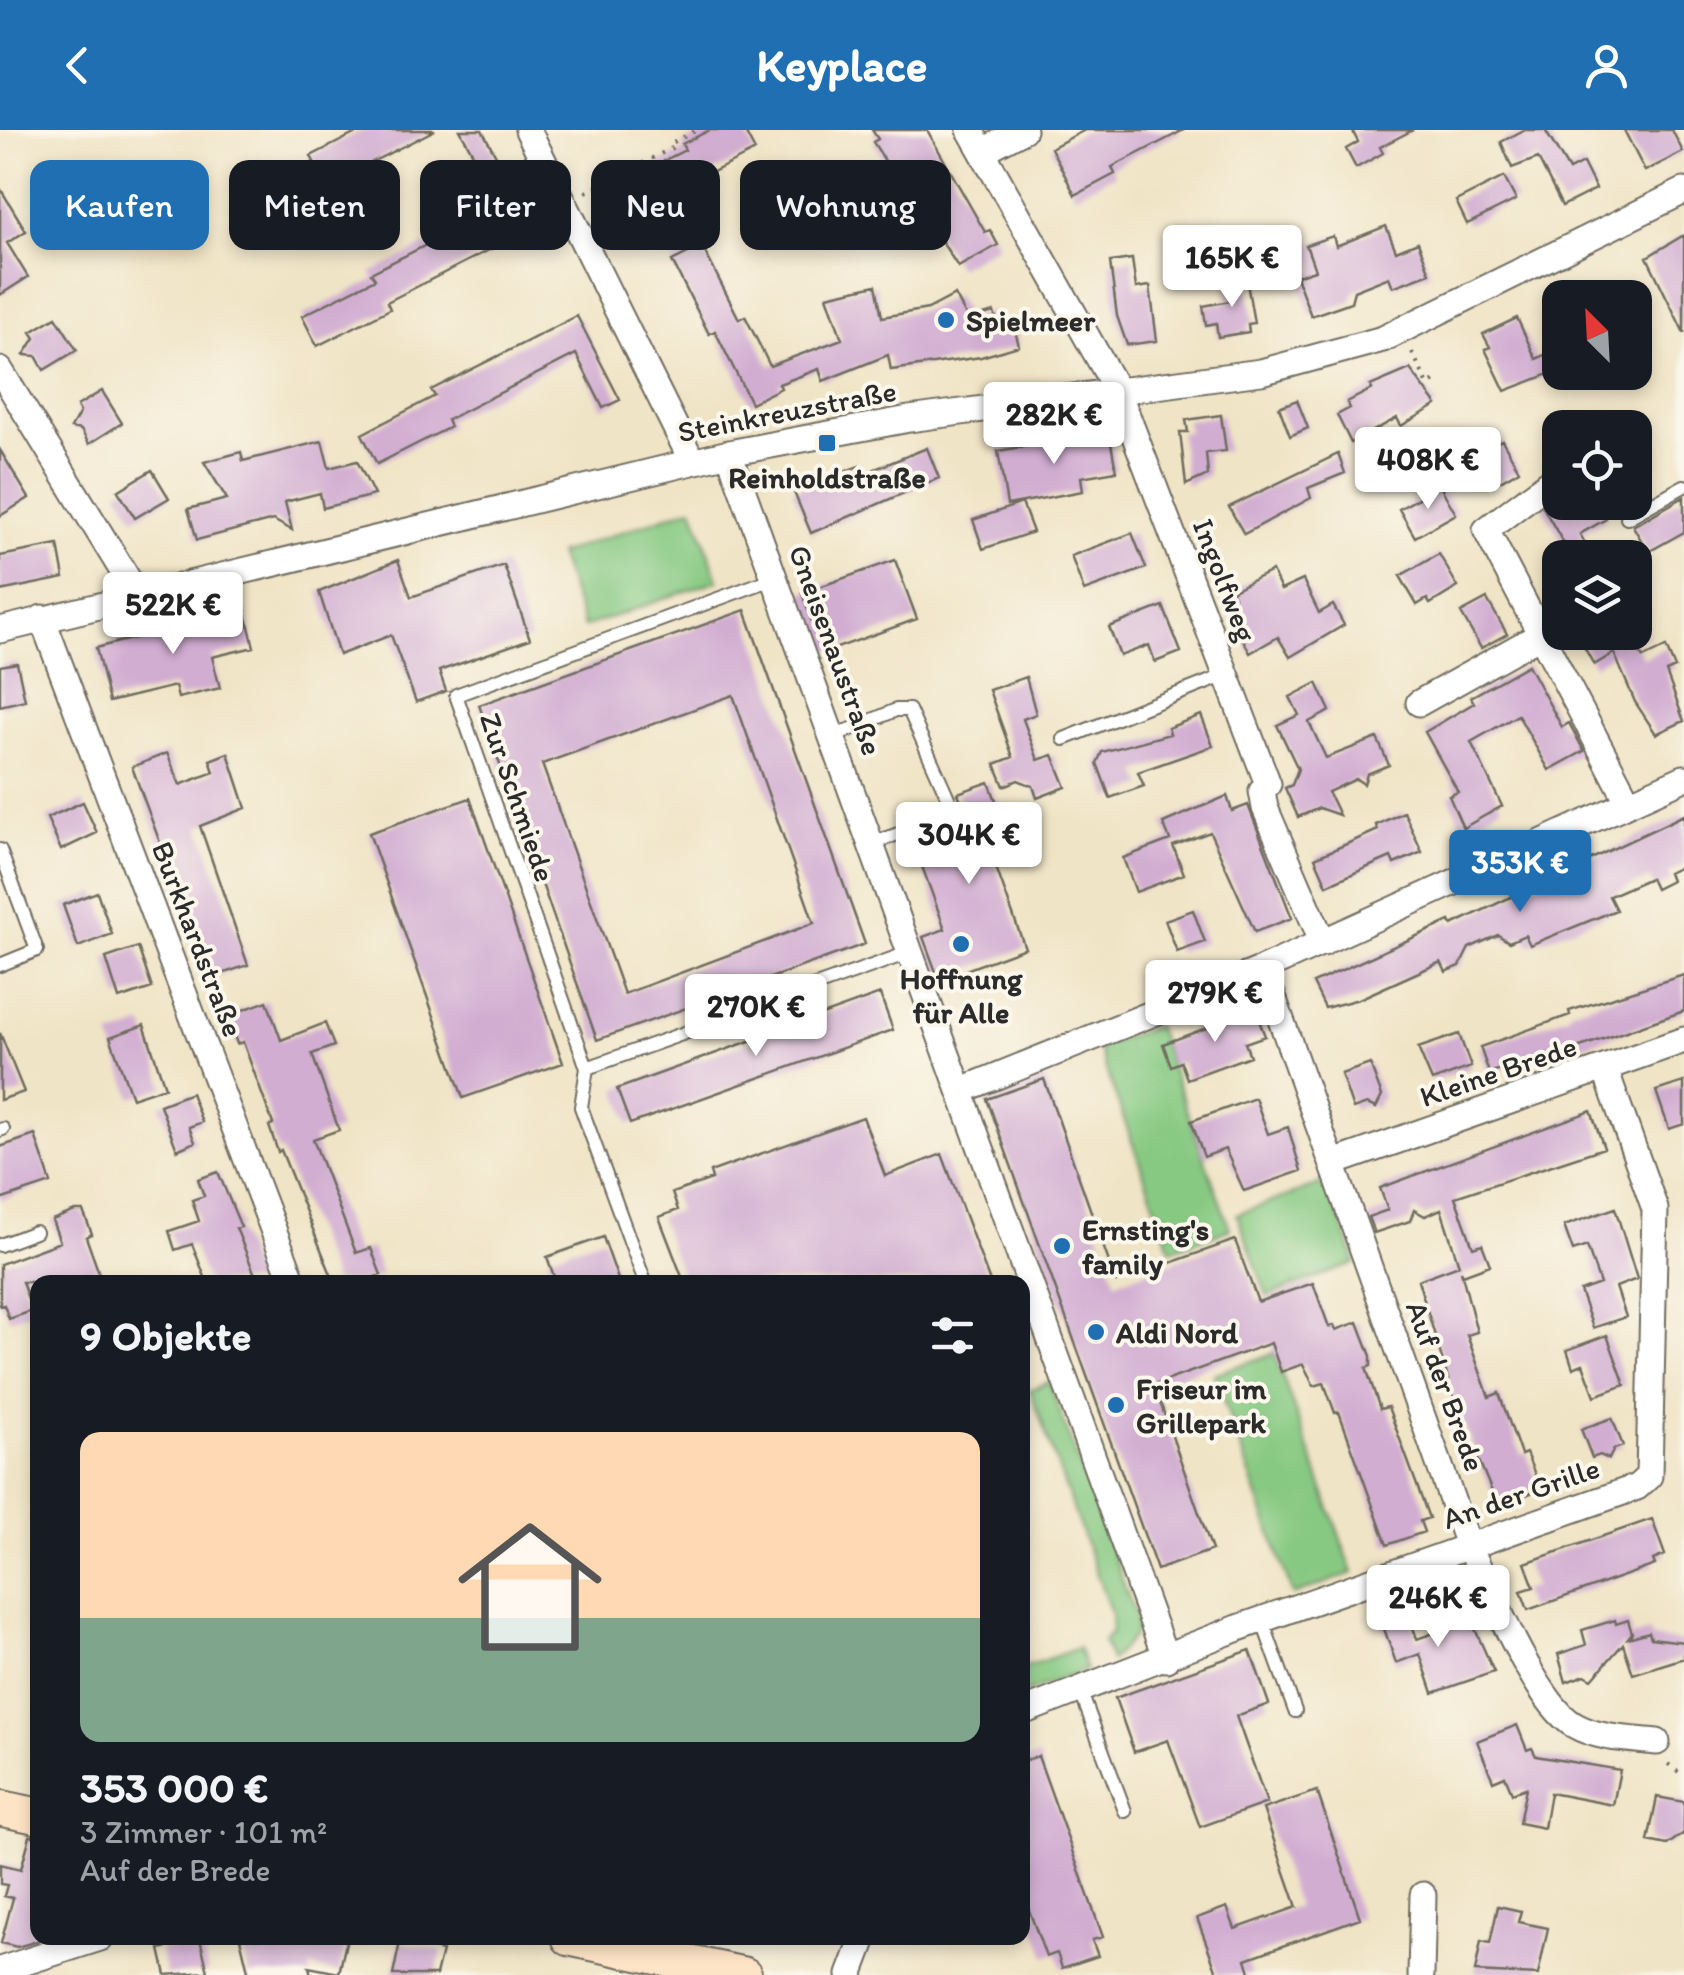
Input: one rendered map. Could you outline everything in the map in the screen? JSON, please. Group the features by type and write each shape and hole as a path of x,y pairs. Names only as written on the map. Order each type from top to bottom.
{"main road":[{"path":"0,1808 30,1814"},
{"path":"603,1945 744,1975"}],"street":[{"path":"528,130 543,160"},
{"path":"976,141 1023,130"},
{"name":"Ingolfweg","path":"976,141 1118,392 1268,784 1262,791 1323,943"},
{"name":"Steinkreuzstraße","path":"0,630 729,453 908,419 1262,372 1402,330 1684,191"},
{"path":"571,218 692,461"},
{"path":"0,370 138,596"},
{"name":"Gneisenaustraße","path":"729,453 1028,1275"},
{"path":"1419,703 1542,634 1486,530 1542,488"},
{"name":"Burkhardstraße","path":"42,618 290,1275"},
{"path":"1550,650 1629,803"},
{"path":"962,1090 1263,969 1684,778"},
{"name":"Auf der Brede","path":"1263,969 1468,1545 1547,1699 1562,1717 1590,1732 1657,1742"},
{"name":"Kleine Brede","path":"1333,1163 1684,1040"},
{"name":"An der Grille","path":"1030,1709 1262,1620 1637,1487 1649,1476 1654,1209 1605,1068"},
{"name":"Gneisenaustraße","path":"1030,1280 1166,1659"},
{"path":"1422,1975 1423,1895"},
{"path":"0,1970 78,1945"},
{"path":"850,1975 861,1945"}],"lane":[{"path":"1652,504 1684,486"},
{"name":"Zur Schmiede","path":"587,1068 456,694 775,578"},
{"path":"1064,739 1226,675"},
{"path":"833,737 896,710 910,710 949,800 948,814 941,818 871,844"},
{"path":"0,850 37,950 0,965"},
{"path":"642,1275 581,1107 587,1068 910,952"},
{"path":"0,1244 35,1232"},
{"path":"1262,1620 1295,1711"},
{"path":"1080,1690 1125,1812"}],"path":[{"path":"571,200 674,147 672,143 697,130"},
{"path":"1402,330 1428,385 1436,381"}],"green space":[{"path":"693,507 718,580 584,627 558,554"},
{"path":"1156,1026 1230,1229 1171,1250 1098,1047"},
{"path":"1327,1182 1356,1263 1267,1296 1237,1214"},
{"path":"1274,1353 1353,1573 1293,1595 1214,1374"},
{"path":"1049,1382 1136,1617 1136,1633 1111,1661 1103,1641 1112,1632 1111,1613 1030,1390"},
{"path":"1078,1648 1086,1670 1030,1691 1030,1665"}],"building":[{"path":"362,130 435,130 376,160 313,160 311,156"},
{"path":"460,130 482,130 498,160 476,160"},
{"path":"710,130 744,130 755,151 720,168 720,160 665,160 685,150 682,144"},
{"path":"872,130 927,130 944,160 884,160 873,142 878,139"},
{"path":"1085,130 1184,130 1112,167 1115,174 1075,195 1051,148"},
{"path":"1352,130 1413,130 1380,147 1383,153 1356,168 1346,149 1358,142"},
{"path":"1524,130 1545,130 1569,170 1583,163 1596,189 1562,206 1538,158 1512,168 1501,142"},
{"path":"1624,130 1672,130 1683,152 1645,171"},
{"path":"951,172 985,232 990,230 998,245 958,267 947,250 951,250"},
{"path":"1504,177 1516,200 1467,224 1456,201"},
{"path":"0,188 26,231 7,243 28,277 0,295"},
{"path":"1386,226 1396,251 1418,242 1430,273 1393,287 1389,277 1354,291 1351,302 1311,316 1296,276 1315,270 1306,245 1333,236 1336,246"},
{"path":"1684,235 1684,333 1647,257"},
{"path":"420,248 489,250 387,302 390,309 317,346 302,316 375,279 371,273"},
{"path":"694,250 704,250 739,319 745,316 770,366 842,339 827,296 876,285 882,317 928,309 955,295 968,319 994,312 998,327 1013,323 1019,346 981,357 891,370 888,355 823,381 819,369 779,384 781,388 751,403 715,331 709,334 672,261"},
{"path":"1132,259 1136,288 1150,286 1157,341 1127,345 1117,316 1110,262"},
{"path":"1246,277 1254,323 1248,324 1249,332 1218,337 1216,323 1206,325 1203,306 1230,301 1226,280"},
{"path":"577,316 620,400 603,408 576,354 447,420 450,427 377,464 362,434 435,396 431,390"},
{"path":"56,317 77,350 44,370 36,356 24,355 35,338 31,332"},
{"path":"1517,318 1536,359 1542,356 1542,377 1505,391 1485,349 1490,347 1483,334"},
{"path":"1410,369 1437,405 1401,426 1397,418 1351,443 1337,415 1350,408 1347,402 1372,389 1370,386"},
{"path":"102,391 122,423 89,444 81,430 71,428 80,412 77,406"},
{"path":"1297,400 1308,428 1290,436 1279,407"},
{"path":"1221,415 1226,451 1206,453 1208,475 1186,485 1180,432 1188,432 1186,420"},
{"path":"1109,432 1116,471 1081,477 1083,491 1007,505 998,451"},
{"path":"1502,440 1519,470 1495,484 1477,453"},
{"path":"322,441 329,468 357,461 374,495 323,508 320,493 285,502 292,530 273,520 197,540 188,509 227,499 204,462 241,452 243,461"},
{"path":"927,448 939,478 811,533 793,490 859,466 863,474"},
{"path":"0,450 29,498 0,516"},
{"path":"1338,454 1345,473 1308,488 1311,498 1244,534 1229,507"},
{"path":"152,470 169,498 135,518 118,491"},
{"path":"1440,486 1456,514 1415,537 1399,509"},
{"path":"1684,497 1684,532 1652,550 1652,540 1641,540 1633,526 1652,520 1652,515"},
{"path":"1022,503 1033,532 983,549 973,520"},
{"path":"1550,520 1604,520 1580,534 1583,540 1562,540"},
{"path":"1132,533 1146,568 1084,591 1071,556"},
{"path":"58,545 64,578 0,591 0,556"},
{"path":"1439,554 1458,587 1430,604 1427,599 1417,605 1400,576"},
{"path":"398,560 411,597 504,565 530,639 439,671 446,691 416,702 391,635 339,655 319,592"},
{"path":"895,560 917,619 823,653 802,593"},
{"path":"1272,571 1281,590 1303,580 1319,613 1333,605 1344,625 1290,657 1278,637 1250,653 1223,601 1234,596 1231,591"},
{"path":"1487,599 1507,634 1481,648 1461,613"},
{"path":"1163,606 1181,652 1155,662 1149,645 1120,656 1109,627"},
{"path":"245,610 254,647 212,657 220,688 178,698 175,686 109,702 96,648 157,632 154,622 174,617 177,627"},
{"path":"745,610 865,944 597,1040 479,705","holes":["733,695 814,923 624,994 542,764"]},
{"path":"1666,647 1675,668 1666,672 1684,721 1656,734 1635,702 1614,653 1594,665 1586,650 1638,650 1643,658"},
{"path":"17,663 25,700 0,706 0,666"},
{"path":"1528,665 1562,727 1569,723 1584,751 1549,770 1518,715 1471,742 1502,806 1463,828 1449,796 1458,792 1425,732 1474,703 1471,697"},
{"path":"1026,677 1036,714 1023,719 1038,760 1053,755 1066,787 1037,798 1033,786 1018,780 1004,786 995,764 1013,757 989,690"},
{"path":"1317,683 1330,711 1309,722 1326,758 1377,738 1389,765 1367,774 1364,784 1356,779 1328,792 1339,815 1319,808 1298,817 1285,788 1292,785 1298,769 1277,725 1299,715 1290,697"},
{"path":"1201,715 1213,746 1138,772 1144,786 1110,798 1097,763 1102,752 1170,734 1168,728"},
{"path":"167,753 180,785 214,772 210,760 228,753 246,808 200,826 248,965 210,978 132,767"},
{"path":"989,782 1015,851 993,859 1025,948 939,980 923,937 945,929 912,839 967,818 958,793"},
{"path":"1227,796 1232,811 1248,805 1292,918 1255,932 1210,832 1173,846 1184,874 1136,892 1123,858 1170,840 1163,823"},
{"path":"470,798 563,1063 463,1098 369,833"},
{"path":"83,802 97,833 61,850 47,818"},
{"path":"1404,812 1422,852 1394,864 1391,857 1327,885 1315,858 1378,830 1376,825"},
{"path":"1684,815 1684,865 1668,873 1671,881 1655,889 1650,878 1609,896 1616,910 1530,945 1525,935 1509,942 1498,935 1469,948 1460,966 1446,972 1441,962 1359,999 1325,1008 1313,983 1450,921 1452,925"},
{"path":"97,892 112,934 78,947 63,905"},
{"path":"1193,910 1205,942 1177,952 1165,920"},
{"path":"138,947 152,988 119,999 106,958"},
{"path":"1684,975 1684,1011 1548,1058 1547,1054 1489,1073 1480,1047 1570,1015 1569,1011"},
{"path":"880,994 893,1030 630,1124 617,1089"},
{"path":"267,1001 281,1040 325,1023 334,1046 312,1054 339,1130 313,1139 356,1253 371,1248 381,1275 331,1275 281,1150 278,1152 269,1126 273,1124 243,1042 237,1044 227,1016"},
{"path":"1255,1010 1265,1036 1245,1043 1250,1056 1187,1079 1181,1062 1171,1066 1163,1044"},
{"path":"144,1025 165,1087 132,1098 110,1037"},
{"path":"0,1033 24,1092 0,1100"},
{"path":"1459,1034 1471,1067 1432,1081 1418,1048"},
{"path":"1370,1064 1382,1096 1376,1108 1367,1104 1353,1109 1341,1074"},
{"path":"1044,1079 1116,1282 1235,1240 1258,1302 1313,1283 1329,1327 1334,1325 1336,1330 1358,1322 1371,1356 1371,1366 1366,1368 1380,1409 1388,1407 1429,1518 1420,1521 1424,1532 1387,1545 1339,1412 1335,1413 1324,1383 1314,1386 1303,1364 1281,1372 1271,1343 1154,1385 1212,1550 1157,1570 987,1099"},
{"path":"1684,1082 1684,1124 1669,1129 1656,1091"},
{"path":"191,1093 202,1122 189,1127 195,1142 177,1150 160,1105"},
{"path":"1255,1098 1268,1134 1288,1127 1301,1171 1244,1191 1225,1149 1204,1157 1191,1121"},
{"path":"1591,1111 1604,1148 1455,1197 1473,1247 1482,1244 1490,1265 1463,1275 1461,1271 1477,1332 1467,1335 1489,1397 1499,1393 1521,1455 1526,1453 1541,1489 1498,1506 1457,1408 1418,1280 1459,1265 1441,1209 1425,1216 1414,1210 1410,1221 1374,1233 1368,1217 1388,1210 1380,1188"},
{"path":"863,1117 885,1176 942,1154 987,1275 681,1275 659,1217 678,1210 672,1193 712,1179 710,1172"},
{"path":"35,1135 51,1183 0,1200 0,1147"},
{"path":"218,1172 255,1275 204,1275 192,1244 175,1250 169,1231 199,1221 192,1200 204,1196 198,1179"},
{"path":"1615,1208 1637,1279 1616,1287 1626,1317 1593,1328 1580,1291 1600,1284 1587,1246 1573,1251 1564,1226"},
{"path":"83,1211 92,1234 86,1237 100,1275 30,1275 30,1282 22,1282 30,1312 9,1319 4,1305 0,1306 0,1264 60,1242 52,1220"},
{"path":"603,1237 617,1275 553,1275 547,1257"},
{"path":"1607,1335 1625,1385 1595,1396 1583,1364 1573,1368 1567,1350"},
{"path":"1612,1418 1623,1446 1614,1449 1609,1459 1600,1455 1592,1458 1581,1429"},
{"path":"1652,1519 1665,1555 1653,1560 1655,1565 1528,1610 1521,1591 1534,1587 1525,1563"},
{"path":"1405,1605 1417,1639 1471,1620 1494,1672 1433,1693 1420,1654 1396,1663 1379,1614"},
{"path":"1615,1620 1616,1624 1628,1620 1632,1633 1628,1638 1649,1632 1651,1638 1684,1642 1684,1658 1633,1674 1623,1644 1592,1679 1585,1675 1566,1682 1558,1654 1586,1645 1582,1630"},
{"path":"1250,1650 1269,1704 1236,1716 1267,1803 1200,1827 1168,1740 1134,1752 1115,1698"},
{"path":"1517,1725 1527,1750 1532,1748 1536,1756 1620,1770 1613,1805 1550,1793 1544,1828 1519,1823 1526,1788 1512,1793 1505,1776 1493,1781 1477,1741"},
{"path":"1038,1756 1103,1937 1092,1940 1098,1956 1062,1968 1057,1953 1046,1957 1030,1913 1030,1759"},
{"path":"1317,1791 1360,1918 1246,1959 1251,1975 1218,1975 1197,1918 1227,1907 1235,1929 1297,1907 1263,1809"},
{"path":"1657,1797 1684,1802 1684,1833 1667,1845 1648,1841"},
{"path":"30,1836 30,1943 17,1947 1,1943 13,1898 4,1896 7,1885 0,1884 0,1864 21,1869"},
{"path":"1498,1906 1521,1911 1518,1922 1548,1928 1538,1975 1475,1972 1481,1941 1490,1943"},
{"path":"201,1945 208,1972 166,1975 160,1949"},
{"path":"242,1945 345,1945 339,1973 309,1967 311,1975 249,1975"},
{"path":"399,1945 442,1951 436,1975 393,1975"}],"place":[{"name":"Spielmeer","path":"946,320"},
{"name":"Reinholdstraße","path":"827,443"},
{"name":"Hoffnung für Alle","path":"961,944"},
{"name":"Ernsting's family","path":"1062,1246"},
{"name":"Aldi Nord","path":"1096,1332"},
{"name":"Friseur im Grillepark","path":"1116,1405"}]}
